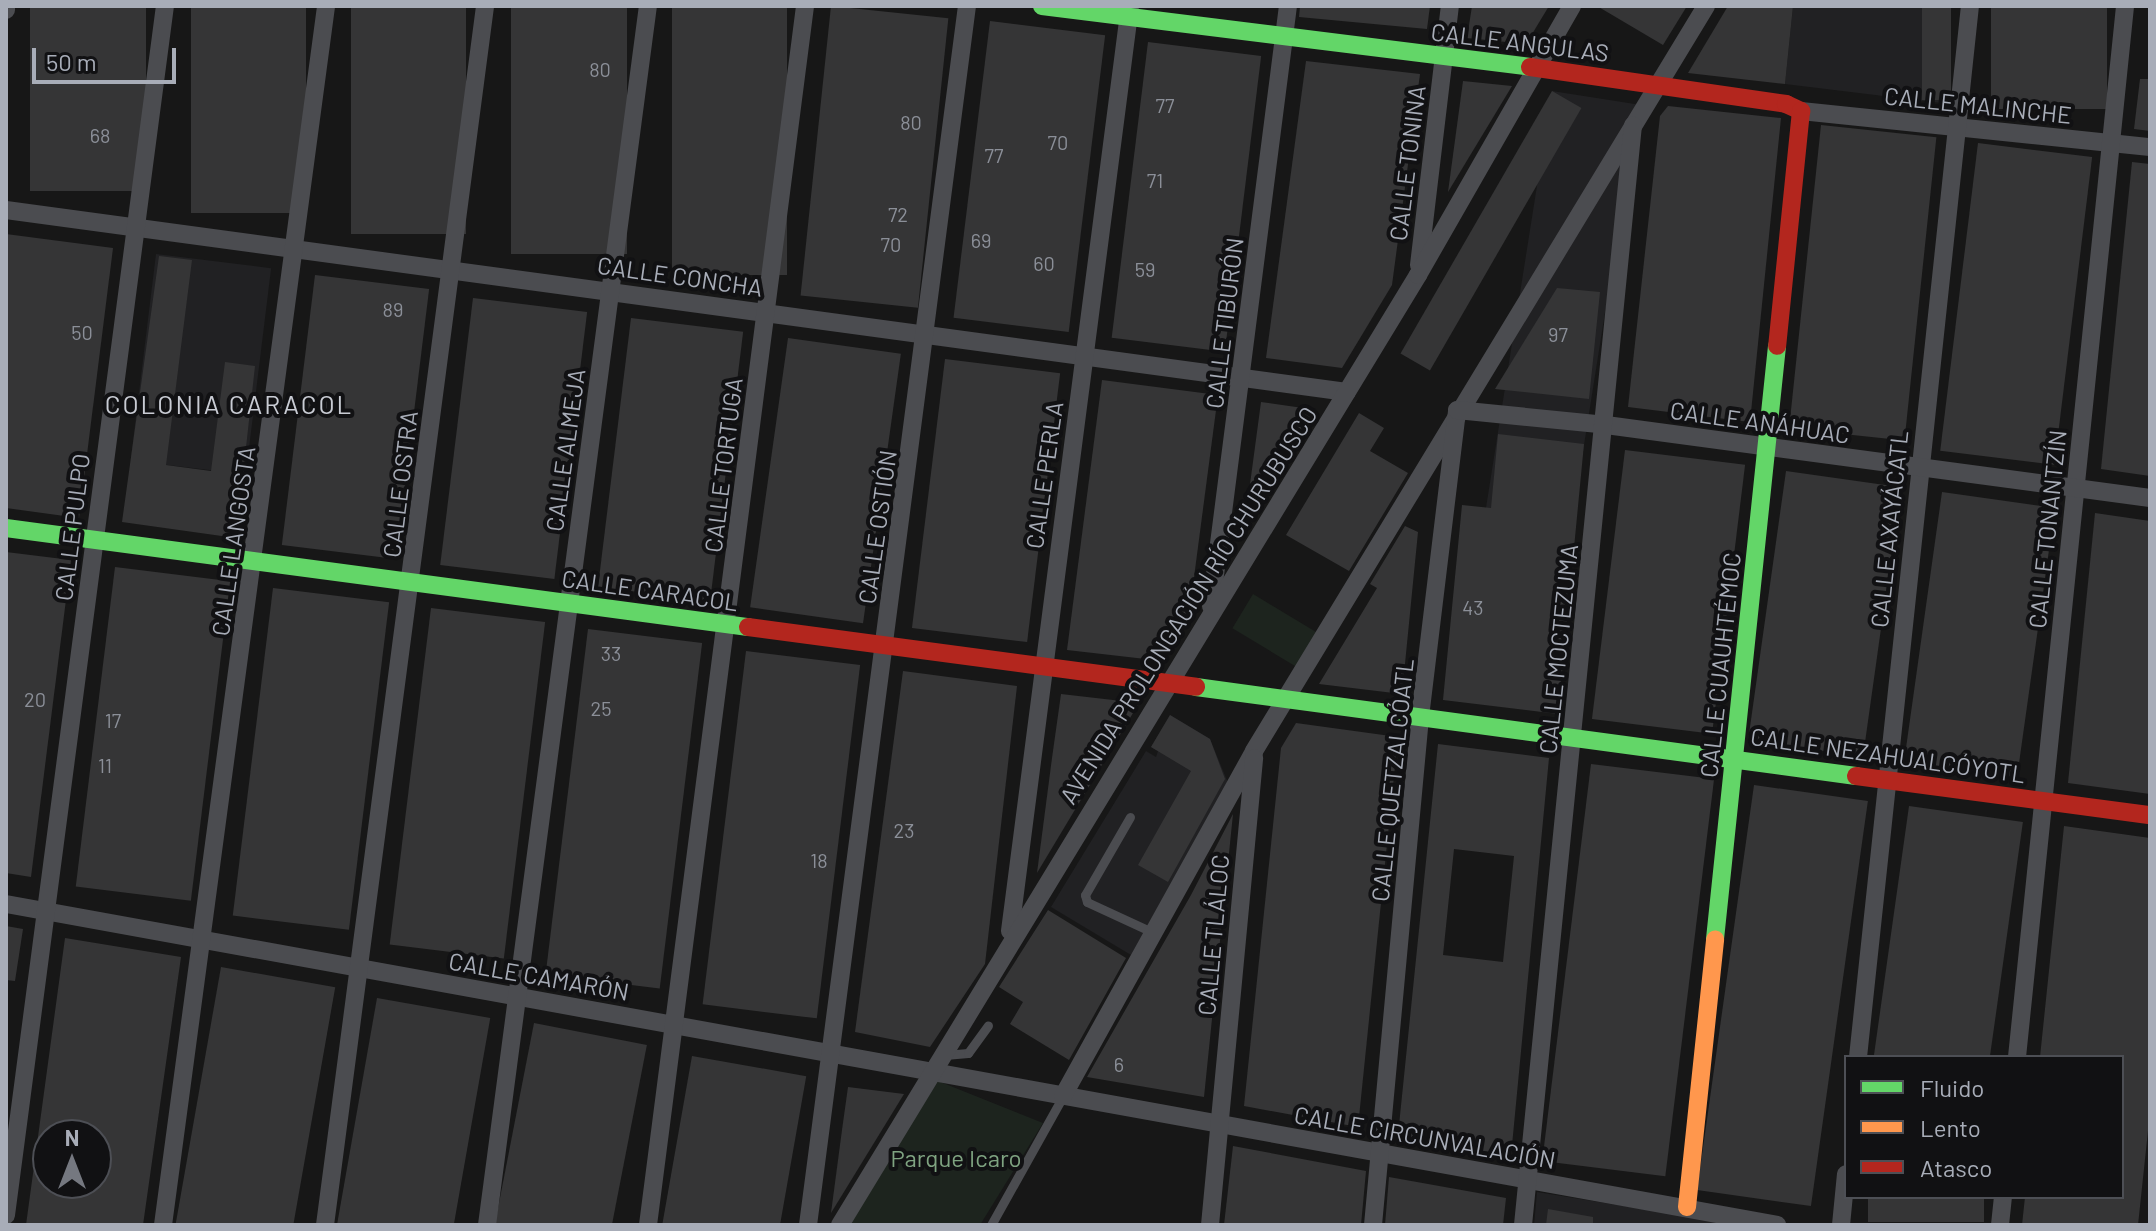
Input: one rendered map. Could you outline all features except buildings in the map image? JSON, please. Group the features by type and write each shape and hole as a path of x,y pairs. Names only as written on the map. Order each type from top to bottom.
{"street":[{"name":"CALLE PULPO","path":"6,1215 49,911 93,540 165,6"},
{"name":"CALLE LANGOSTA","path":"163,1225 255,562 326,6"},
{"name":"CALLE OSTRA","path":"325,1225 413,583 485,6"},
{"name":"CALLE ALMEJA","path":"487,1225 648,6"},
{"name":"CALLE TORTUGA","path":"648,1225 805,6"},
{"name":"CALLE OSTIÓN","path":"808,1225 928,334 967,6"},
{"name":"CALLE ANGULAS","path":"1042,6 1129,11 1284,37 1658,85"},
{"name":"CALLE TIBURÓN","path":"1210,615 1288,6"},
{"name":"CALLE TONINA","path":"1418,275 1450,6"},
{"name":"AVENIDA PROLONGACIÓN RÍO CHURUBUSCO","path":"840,1225 1009,940 1170,685 1418,275 1572,6"},
{"path":"1063,1096 1254,751 1457,410 1706,6"},
{"name":"CALLE AXAYÁCATL","path":"1858,1055 1970,6"},
{"name":"CALLE TONANTZÍN","path":"2017,1055 2125,6"},
{"name":"CALLE PERLA","path":"1009,940 1129,11"},
{"name":"CALLE MALINCHE","path":"1658,85 1786,104 1802,120 1958,128 2150,147"},
{"name":"CALLE CUAUHTÉMOC","path":"1687,1207 1802,120"},
{"name":"CALLE MOCTEZUMA","path":"1523,1225 1606,425 1634,122"},
{"name":"CALLE CONCHA","path":"6,210 1347,392"},
{"name":"CALLE ANÁHUAC","path":"1457,410 1606,425 2150,498"},
{"name":"CALLE QUETZALCÓATL","path":"1373,1225 1382,1155 1420,717 1457,410"},
{"name":"CALLE CARACOL","path":"6,528 1287,700"},
{"name":"CALLE NEZAHUALCÓYOTL","path":"1287,700 2150,815"},
{"name":"CALLE TLÁLOC","path":"1210,1225 1254,751"},
{"name":"CALLE CAMARÓN","path":"6,904 832,1054 937,1063 1063,1096"},
{"name":"CALLE CIRCUNVALACIÓN","path":"1063,1096 1777,1225"},
{"path":"1841,1225 1844,1194"},
{"path":"2000,1225 2003,1199"}],"lane":[{"path":"1130,817 1085,895 1087,902 1154,933"},
{"path":"937,1063 968,1053 988,1025"},
{"path":"991,1225 1063,1096"}],"shaded area":[{"path":"1793,6 1951,6 1941,103 1785,84"},
{"path":"1552,91 1638,105 1548,673 1462,659"},
{"path":"156,254 271,268 246,475 131,460"},
{"path":"1170,715 1210,739 1228,783 1131,955 1051,907 1146,751 1156,757 1158,751 1151,747"},
{"path":"1537,1192 1692,1217 1732,1225 1534,1225"}],"green space":[{"path":"1253,594 1317,633 1297,667 1232,628"},
{"name":"Parque Icaro","path":"938,1081 1043,1123 980,1225 847,1225"}],"traffic: fast":[{"path":"1042,6 1530,67"},
{"path":"1715,939 1777,346"},
{"path":"6,528 748,627"},
{"path":"1196,687 1856,776"}],"traffic: slow":[{"path":"1687,1207 1715,939"}],"traffic: jam":[{"path":"1530,67 1786,104 1801,111 1777,346"},
{"path":"748,627 1196,687"},
{"path":"1856,776 2150,815"}],"district":[{"name":"COLONIA CARACOL","path":"229,404"}]}
